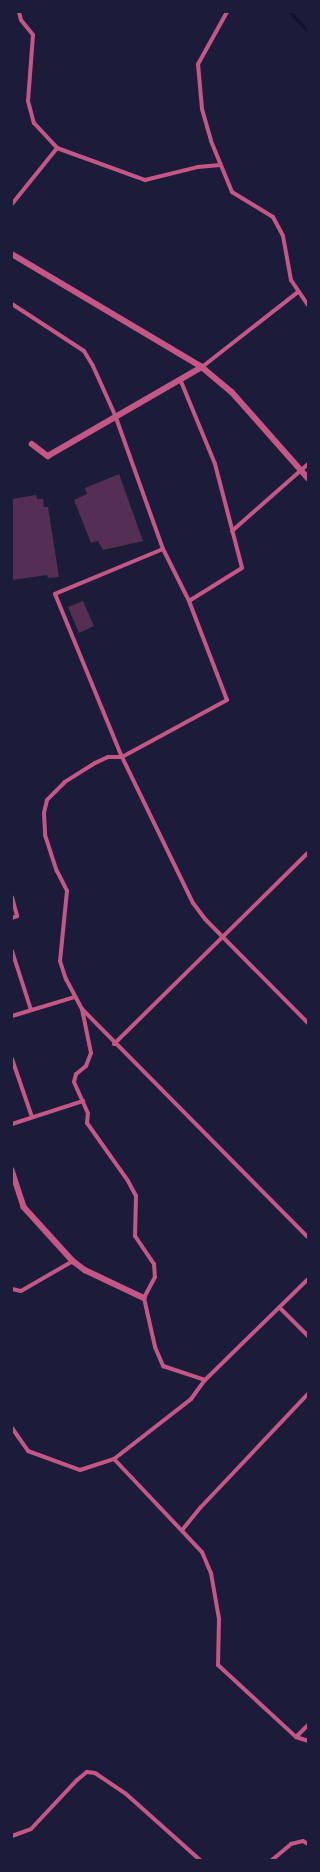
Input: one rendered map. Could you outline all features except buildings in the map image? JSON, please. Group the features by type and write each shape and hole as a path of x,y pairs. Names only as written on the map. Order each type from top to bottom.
{"street":[{"path":"19,12 21,20 33,35 28,101 34,122 57,148 145,180 198,167 220,165"},
{"path":"227,12 198,64 197,75 202,110 220,165 232,192 273,217 283,236 291,280 308,305"},
{"path":"12,204 57,148"},
{"path":"12,254 202,367 232,392 300,471 308,478"},
{"path":"32,444 48,456 115,415 202,367 298,292"},
{"path":"12,304 84,351 115,415 163,549 188,602 227,700 122,757 108,757 72,777 47,800 44,813 45,835 57,871 67,891 59,952 66,979 82,1009 114,1044 308,1237"},
{"path":"180,379 214,464 242,568 188,602"},
{"path":"232,531 308,464"},
{"path":"163,549 55,594 122,757 193,903 205,919 308,1023"},
{"path":"114,1044 308,853"},
{"path":"12,897 17,916 12,918"},
{"path":"12,951 31,1010"},
{"path":"12,1016 75,997"},
{"path":"82,1009 91,1053 86,1066 76,1074 74,1082 88,1113 87,1123 128,1181 136,1196 135,1236 154,1264 155,1277 144,1298 155,1347 163,1366 205,1380"},
{"path":"12,1059 32,1117"},
{"path":"12,1124 83,1101"},
{"path":"12,1170 24,1206 73,1261 85,1270 144,1298"},
{"path":"12,1289 21,1291 32,1286 73,1261"},
{"path":"12,1428 28,1451 80,1470 114,1459 191,1399 205,1380 308,1279"},
{"path":"280,1308 308,1336"},
{"path":"183,1529 201,1507 308,1394"},
{"path":"114,1459 183,1529 202,1552 211,1573 219,1620 218,1665 296,1737 308,1741"},
{"path":"296,1737 308,1725"},
{"path":"12,1836 31,1829 77,1780 87,1772 95,1773 125,1793 200,1860"},
{"path":"272,1860 291,1844 303,1841 308,1844"}],"waterway":[{"path":"290,12 308,31"}]}
